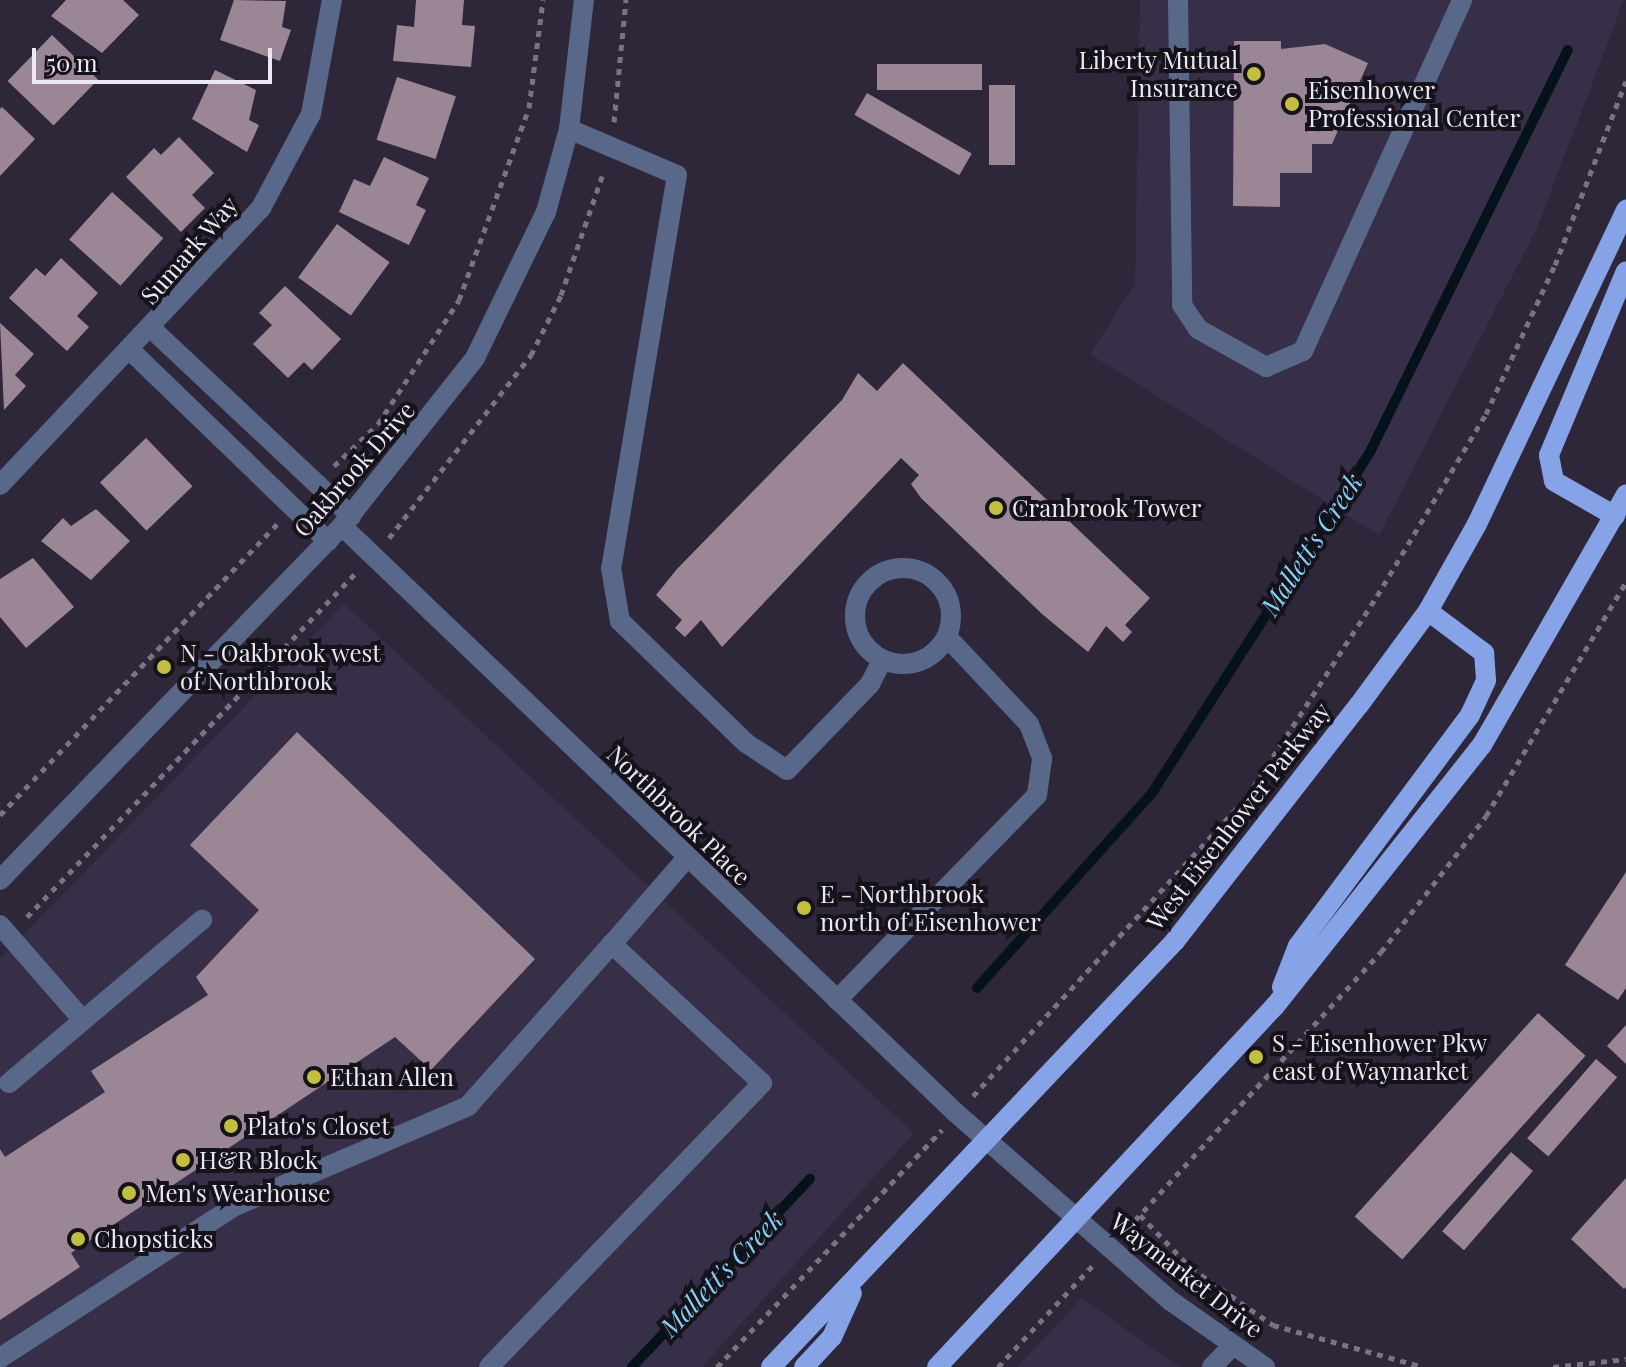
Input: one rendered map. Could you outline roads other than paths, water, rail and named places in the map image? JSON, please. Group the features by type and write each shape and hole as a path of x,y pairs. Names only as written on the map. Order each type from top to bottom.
{"main road":[{"name":"West Eisenhower Parkway","path":"771,1367 859,1278 984,1137 1175,941 1428,611 1529,426 1626,210"},
{"path":"1615,516 1554,481 1549,455 1626,271"},
{"path":"937,1367 1077,1223 1275,1006 1482,745 1626,495"},
{"path":"1275,1006 1298,946 1470,715 1486,680 1484,653 1428,611"},
{"path":"804,1367 832,1337 859,1278"}],"street":[{"name":"Sumark Way","path":"0,485 153,330 261,208 292,160 327,55 332,0"},
{"name":"Oakbrook Drive","path":"0,880 340,528 439,410 510,297 569,129 584,0"},
{"path":"1178,0 1182,305 1198,329 1266,367 1303,351 1462,0"},
{"path":"569,129 677,175 611,568 620,621 746,743 787,770 870,684 882,660"},
{"name":"Northbrook Place","path":"153,330 340,528 686,859 984,1137"},
{"name":"Northbrook Place","path":"131,351 340,528"},
{"path":"887,570 924,572 939,584 949,600 947,637 919,662 882,660 862,641 854,614 859,595 887,570"},
{"path":"837,1000 1037,795 1042,758 1029,724 947,637"},
{"path":"0,1358 235,1206 468,1106 686,859"},
{"path":"9,1083 202,920"},
{"path":"0,925 83,1020"},
{"path":"489,1367 762,1083 612,944"},
{"name":"Waymarket Drive","path":"984,1137 1108,1249 1265,1367"},
{"path":"1212,1367 1233,1345"}],"waterway":[{"name":"Mallett's Creek","path":"977,988 1152,793 1370,452 1568,50"},
{"name":"Mallett's Creek","path":"632,1367 810,1179"}],"place":[{"name":"Liberty Mutual Insurance","path":"1254,74"},
{"name":"Eisenhower Professional Center","path":"1292,104"},
{"name":"Cranbrook Tower","path":"996,508"},
{"name":"N - Oakbrook west of Northbrook","path":"164,667"},
{"name":"E - Northbrook north of Eisenhower","path":"804,908"},
{"name":"S - Eisenhower Pkw east of Waymarket","path":"1256,1057"},
{"name":"Ethan Allen","path":"314,1077"},
{"name":"Plato's Closet","path":"231,1126"},
{"name":"H&R Block","path":"183,1160"},
{"name":"Men's Wearhouse","path":"129,1193"},
{"name":"Chopsticks","path":"78,1239"}]}
